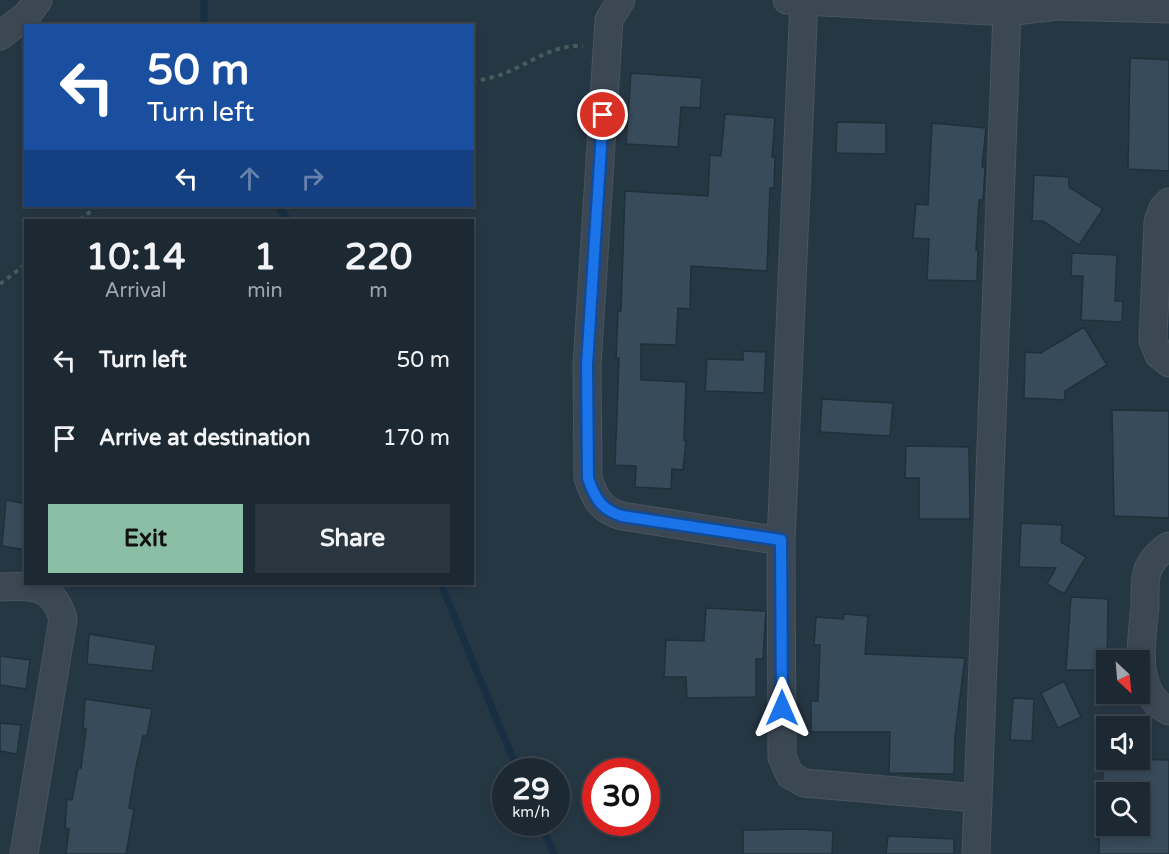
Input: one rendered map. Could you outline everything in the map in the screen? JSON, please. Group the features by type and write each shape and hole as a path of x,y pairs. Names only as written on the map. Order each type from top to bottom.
{"street":[{"path":"0,36 28,14 38,0"},
{"path":"621,0 609,20 587,365 588,478 594,496 610,512 622,516 781,540"},
{"path":"977,798 804,783 789,775 782,756 781,540 795,1 1007,12 1057,6 1169,9"},
{"path":"976,854 1007,12"},
{"path":"1169,202 1163,208 1158,222 1153,340 1159,355 1169,363"},
{"path":"1169,546 1157,553 1147,571 1141,661 1145,683 1162,708 1169,711"},
{"path":"0,587 37,586 53,597 60,608 63,620 24,854"}],"path":[{"path":"474,82 500,75 547,52 573,45 608,47"},
{"path":"81,219 95,207"},
{"path":"0,284 24,266"}],"building":[{"path":"1130,58 1169,60 1169,171 1128,169"},
{"path":"631,73 702,78 700,108 681,107 678,147 626,144"},
{"path":"725,114 775,118 772,157 775,157 774,188 770,188 767,271 691,266 690,309 678,308 676,345 641,344 641,380 686,382 684,440 686,441 683,470 672,469 671,489 635,487 636,466 615,465 619,358 616,358 618,311 621,311 625,191 708,196 710,155 721,156"},
{"path":"837,122 886,123 886,154 836,153"},
{"path":"932,123 986,128 982,167 985,167 983,200 979,200 976,250 978,250 977,281 927,280 929,239 913,238 916,204 928,205"},
{"path":"1034,175 1069,177 1069,187 1103,209 1079,245 1043,221 1032,221"},
{"path":"1072,253 1117,255 1115,301 1123,301 1122,322 1081,320 1083,276 1071,276"},
{"path":"1084,327 1107,365 1065,391 1065,400 1024,398 1025,352 1041,353"},
{"path":"743,351 766,352 764,393 705,391 707,359 743,360"},
{"path":"822,399 893,403 890,436 820,432"},
{"path":"1112,410 1169,411 1169,518 1114,516"},
{"path":"906,446 969,447 970,519 919,519 919,478 905,478"},
{"path":"6,500 24,504 24,550 2,546"},
{"path":"1021,523 1062,525 1061,542 1086,557 1064,594 1047,584 1056,568 1019,567"},
{"path":"1071,597 1108,599 1107,650 1096,650 1096,670 1066,670"},
{"path":"706,608 766,611 763,659 756,659 756,697 687,698 686,677 664,677 666,640 704,641"},
{"path":"844,614 868,616 865,654 965,658 955,736 954,774 889,773 890,732 811,732 811,701 818,701 820,645 814,645 816,617 843,619"},
{"path":"89,634 156,645 152,671 87,664"},
{"path":"0,656 30,660 26,689 0,685"},
{"path":"1064,681 1081,717 1058,728 1041,693"},
{"path":"1013,698 1034,699 1032,741 1010,740"},
{"path":"85,699 152,709 147,736 143,736 136,767 129,808 134,809 126,854 66,854 69,829 65,828 67,799 72,800 78,768 81,768 86,729 83,729"},
{"path":"0,723 21,725 17,754 0,751"},
{"path":"1150,759 1169,760 1169,854 1099,854 1099,836 1150,836 1150,782 1103,782 1103,770 1150,770"},
{"path":"743,830 833,831 832,854 743,854"},
{"path":"888,836 954,839 954,854 886,854"}],"waterway":[{"path":"204,0 204,24"},
{"path":"278,207 288,219"},
{"path":"441,585 513,758"},
{"path":"546,836 554,854"}],"route":[{"path":"603,115 587,365 588,478 594,496 601,506 622,516 781,540 782,708"}]}
